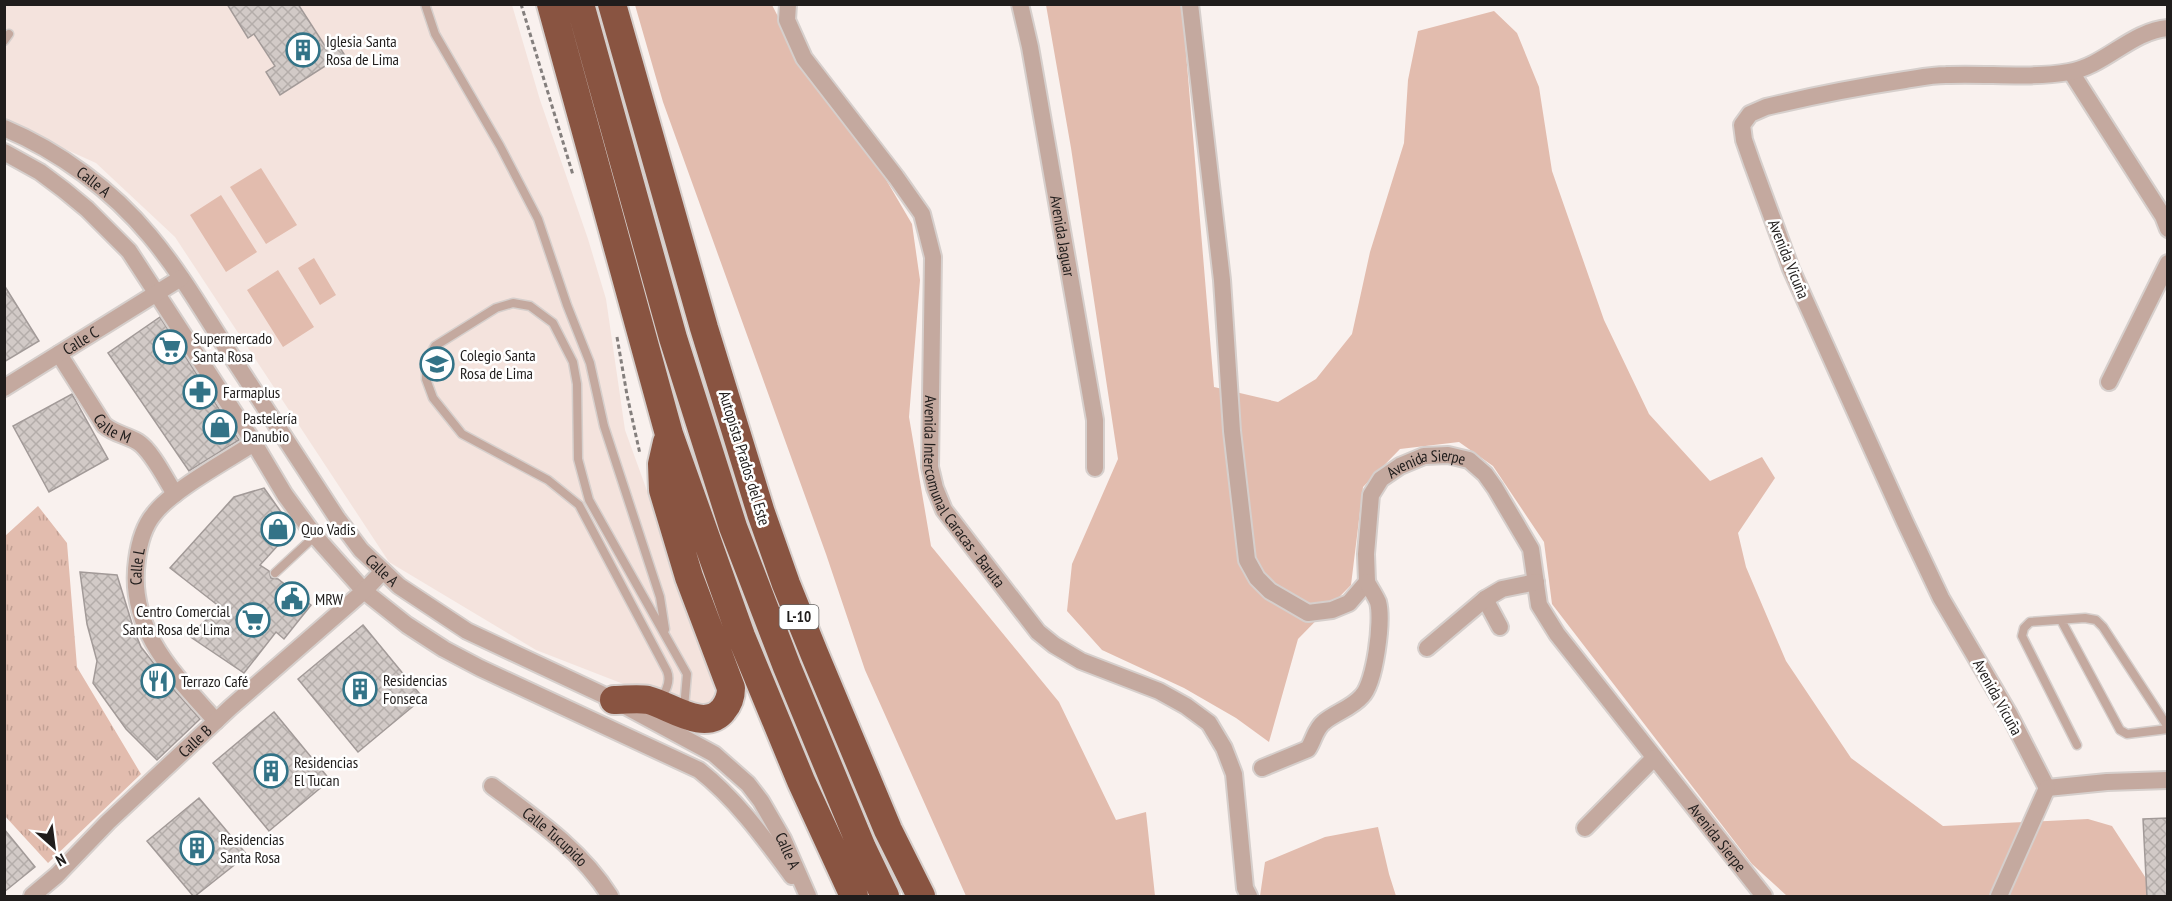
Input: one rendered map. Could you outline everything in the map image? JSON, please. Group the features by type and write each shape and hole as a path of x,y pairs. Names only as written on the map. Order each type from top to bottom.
{"highway":[{"path":"551,4 669,434 746,646 801,781 854,897"},
{"name":"Autopista Prados del Este","path":"580,4 673,338 733,527 758,596 885,897"},
{"name":"Autopista Prados del Este","path":"612,4 704,328 761,513 786,584 888,830 921,897"},
{"path":"614,700 647,699 685,715 701,719 718,716 728,703 731,688 689,577 663,490 662,464 669,434"}],"street":[{"name":"Avenida Intercomunal Caracas - Baruta","path":"788,4 788,20 804,58 922,214 933,256 930,466 935,488 944,510 1038,632 1054,645 1081,661 1159,691 1186,706 1209,723 1224,748 1234,774 1245,888 1249,897"},
{"name":"Avenida Jaguar","path":"1020,4 1030,47 1095,420 1095,468"},
{"path":"1190,4 1222,280 1232,431 1247,560 1257,578 1270,591 1308,613 1332,610 1348,603 1367,582 1378,602 1379,632 1369,687 1351,706 1323,723 1315,733 1308,750 1262,768"},
{"name":"Avenida Vicuña","path":"2047,788 2009,714 1941,598 1905,522 1791,269 1752,164 1742,125 1750,114 1766,107 1872,85 1945,75 2028,76 2071,72 2095,63 2139,37 2161,28 2168,28"},
{"path":"2071,72 2163,216 2168,229"},
{"name":"Calle A","path":"4,128 29,138 65,161 106,193 145,231 181,279 337,518 361,550 399,586 467,631 614,700 714,754 748,784 761,801 783,839 807,897"},
{"name":"Calle A","path":"4,152 40,172 87,208 129,251 158,292 285,495 315,536 364,591 407,625 453,654 699,770 718,786 755,825 807,897"},
{"path":"2109,382 2168,263"},
{"name":"Calle C","path":"4,388 181,279"},
{"name":"Calle M","path":"59,354 104,425 112,432 136,441 144,447 175,494"},
{"name":"Calle L","path":"216,721 162,658 146,628 137,601 134,576 142,536 155,512 175,494 254,443"},
{"name":"Avenida Sierpe","path":"1367,582 1366,554 1371,495 1381,479 1400,466 1424,456 1448,455 1469,460 1485,474 1495,488 1531,549 1539,605 1557,634 1764,897"},
{"name":"Calle B","path":"32,897 216,721 364,591 383,571"},
{"path":"1427,648 1485,599 1502,589 1536,582"},
{"path":"1485,599 1500,627"},
{"path":"1585,828 1654,758"},
{"path":"1999,897 2047,788 2107,782 2168,780"},
{"name":"Calle Tucupido","path":"492,786 557,834 583,861 610,897"}],"lane":[{"path":"425,4 435,34 500,146 538,219 567,305 590,363 604,426 660,597 666,636"},
{"path":"656,703 666,692 670,677 579,505 548,480 462,434 433,398 426,379 426,362 435,346 496,308 513,303 530,306 552,323 573,362 578,404 578,459 588,500 687,674 685,715"},
{"path":"573,362 590,363"},
{"path":"275,573 315,536"},
{"path":"2061,620 2120,730 2127,734 2168,728 2103,627 2096,620 2085,618 2030,622 2024,628 2022,636 2077,745"}],"path":[{"path":"521,4 575,182"},
{"path":"616,331 641,456"}],"shaded area":[{"name":"Colegio Santa Rosa de Lima","path":"5,5 512,5 540,100 588,239 606,299 625,430 709,662 716,701 698,713 536,650 389,562 175,237 96,163 5,122"}],"green space":[{"path":"635,5 772,5 801,61 864,142 912,224 920,280 909,417 931,546 1059,702 1116,820 1146,812 1155,896 966,896 865,670 826,554 663,102"},
{"path":"1046,5 1182,5 1214,387 1278,402 1316,379 1352,334 1370,252 1404,143 1408,80 1418,31 1494,11 1517,33 1539,87 1552,171 1604,320 1649,414 1710,481 1762,457 1775,478 1738,533 1746,567 1786,661 1851,758 1943,826 2088,819 2112,826 2151,886 2149,896 1787,896 1752,864 1552,604 1544,542 1493,466 1459,442 1400,449 1363,487 1351,585 1298,639 1269,742 1236,718 1184,688 1102,650 1067,611 1072,564 1118,459 1071,148"},
{"path":"261,168 297,225 266,244 230,187"},
{"path":"221,195 257,252 226,272 190,215"},
{"path":"314,258 336,295 320,305 298,268"},
{"path":"278,270 314,327 283,347 247,290"},
{"path":"38,506 67,543 77,667 141,774 48,863 4,815 5,536"},
{"path":"1378,827 1396,896 1260,896 1265,862 1325,837"}],"building":[{"name":"Iglesia Santa Rosa de Lima","path":"227,4 298,4 325,46 335,40 344,54 280,95 266,72 275,66 254,34 248,38"},
{"path":"4,285 39,341 4,362"},
{"path":"160,317 239,440 189,471 108,353"},
{"path":"72,394 108,459 49,492 13,426"},
{"path":"264,488 293,529 260,565 269,571 271,578 278,579 311,605 284,639 276,632 244,673 189,636 220,607 170,568 234,497"},
{"path":"80,572 117,575 141,647 200,719 157,760 126,729 93,683 97,661 87,624"},
{"name":"Residencias Fonseca","path":"363,625 423,698 358,752 298,679"},
{"name":"Residencias El Tucan","path":"274,712 330,780 269,831 213,763"},
{"name":"Residencias Santa Rosa","path":"199,798 247,855 194,897 147,841"},
{"path":"2168,818 2168,897 2147,897 2143,819"},
{"path":"4,829 35,867 4,892"}],"place":[{"name":"Iglesia Santa Rosa de Lima","path":"303,50"},
{"name":"Supermercado Santa Rosa","path":"170,347"},
{"name":"Colegio Santa Rosa de Lima","path":"437,364"},
{"name":"Farmaplus","path":"200,392"},
{"name":"Pastelería Danubio","path":"220,427"},
{"name":"Quo Vadis","path":"278,529"},
{"name":"MRW","path":"292,599"},
{"name":"Centro Comercial Santa Rosa de Lima","path":"253,620"},
{"name":"Terrazo Café","path":"158,681"},
{"name":"Residencias Fonseca","path":"360,689"},
{"name":"Residencias El Tucan","path":"271,771"},
{"name":"Residencias Santa Rosa","path":"197,848"}]}
